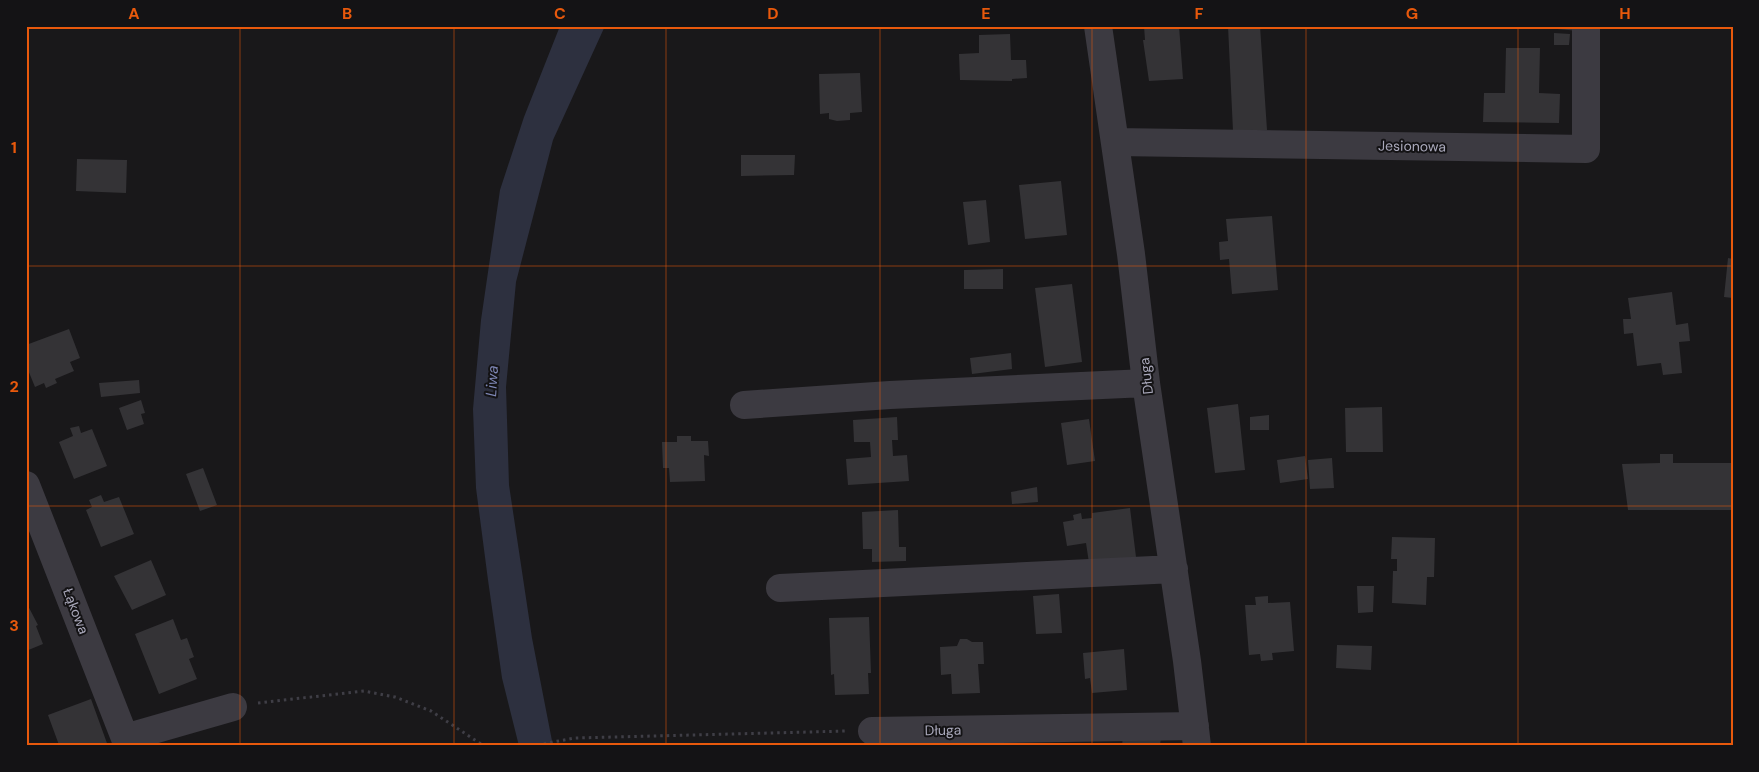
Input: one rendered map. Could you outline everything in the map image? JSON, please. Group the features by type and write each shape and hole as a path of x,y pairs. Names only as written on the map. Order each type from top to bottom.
{"street":[{"name":"Długa","path":"872,731 1196,736 1098,26"},
{"name":"Jesionowa","path":"1114,142 1586,149 1586,26"},
{"path":"744,405 890,395 1146,383"},
{"name":"Łąkowa","path":"26,485 127,742 233,707"},
{"path":"780,588 1174,569"}],"path":[{"path":"233,707 364,691 395,697 430,712 484,746"},
{"path":"531,746 575,738 872,731"}],"water":[{"name":"Liwa","path":"560,26 605,26 553,140 516,282 506,387 509,485 532,638 553,746 519,746 502,678 488,580 476,488 473,409 481,320 500,190 524,117"}],"building":[{"path":"1144,26 1179,26 1183,79 1149,81 1143,40 1145,40"},
{"path":"1228,26 1260,26 1267,130 1233,131"},
{"path":"1557,26 1579,26 1579,31 1557,29"},
{"path":"1554,33 1570,34 1569,45 1554,45"},
{"path":"1010,34 1011,60 1026,60 1027,78 1012,79 1012,81 960,80 959,54 979,53 979,35"},
{"path":"1506,48 1540,48 1539,93 1560,94 1559,123 1483,122 1484,93 1505,93"},
{"path":"860,73 862,112 850,113 850,120 837,121 829,119 829,113 820,114 819,74"},
{"path":"741,155 795,155 794,175 741,176"},
{"path":"77,159 127,160 126,193 76,191"},
{"path":"1061,181 1067,235 1025,239 1019,185"},
{"path":"986,200 990,242 968,245 963,202"},
{"path":"1272,216 1278,290 1232,294 1229,259 1220,260 1219,242 1228,241 1226,219"},
{"path":"1728,258 1733,259 1733,298 1724,297"},
{"path":"1003,269 1003,289 964,289 964,270"},
{"path":"1072,284 1082,362 1045,367 1035,288"},
{"path":"1672,292 1676,325 1688,323 1690,341 1679,342 1682,373 1663,375 1661,363 1637,366 1633,333 1624,334 1623,319 1631,319 1628,298"},
{"path":"69,329 80,358 70,362 74,371 55,379 57,383 46,388 44,383 35,387 26,365 26,345"},
{"path":"1011,353 1012,369 972,374 970,358"},
{"path":"139,380 140,393 101,397 99,383"},
{"path":"141,400 145,413 141,414 144,424 127,430 119,408"},
{"path":"1238,404 1245,470 1215,473 1207,408"},
{"path":"1382,407 1383,452 1346,452 1345,408"},
{"path":"1269,415 1269,430 1250,430 1250,417"},
{"path":"897,417 898,440 892,440 893,456 907,455 909,481 848,485 846,459 871,457 870,442 854,442 853,420"},
{"path":"1089,419 1095,461 1067,465 1061,423"},
{"path":"79,426 81,433 92,429 107,466 74,479 59,442 73,436 70,428"},
{"path":"677,436 691,436 691,441 708,441 709,456 704,455 705,481 670,482 669,468 663,468 662,442 677,442"},
{"path":"1660,454 1673,454 1673,463 1733,463 1733,510 1628,510 1622,464 1660,463"},
{"path":"1305,456 1308,479 1280,483 1277,460"},
{"path":"1332,458 1334,488 1310,489 1308,460"},
{"path":"203,468 217,505 200,511 186,474"},
{"path":"1037,487 1038,502 1012,504 1011,492"},
{"path":"101,495 104,502 119,497 134,534 101,547 86,510 92,507 89,500"},
{"path":"1130,508 1136,557 1089,563 1086,543 1067,546 1063,522 1074,520 1073,515 1081,513 1082,519 1092,518 1092,513"},
{"path":"898,510 899,547 906,547 906,561 872,562 872,549 863,549 862,512"},
{"path":"1392,537 1435,538 1434,577 1427,577 1426,605 1392,603 1393,571 1397,571 1397,559 1391,559"},
{"path":"151,560 166,595 132,610 114,576"},
{"path":"1357,586 1374,586 1373,612 1358,613"},
{"path":"1059,594 1062,633 1036,634 1033,596"},
{"path":"1268,596 1268,603 1290,602 1294,651 1272,653 1273,660 1261,661 1260,654 1249,655 1245,605 1256,605 1255,597"},
{"path":"26,602 38,625 36,626 43,644 26,651"},
{"path":"869,617 871,673 868,673 869,694 835,695 834,674 831,675 829,618"},
{"path":"173,619 181,640 187,638 194,657 189,659 197,679 159,694 135,634"},
{"path":"960,639 983,642 984,664 978,664 980,693 952,694 951,674 941,675 940,647 957,646"},
{"path":"1337,645 1372,646 1371,670 1336,668"},
{"path":"1124,649 1127,690 1092,693 1090,678 1085,679 1083,653"},
{"path":"91,699 108,746 59,745 48,715"},
{"path":"1123,735 1161,736 1160,746 1122,746"}]}
